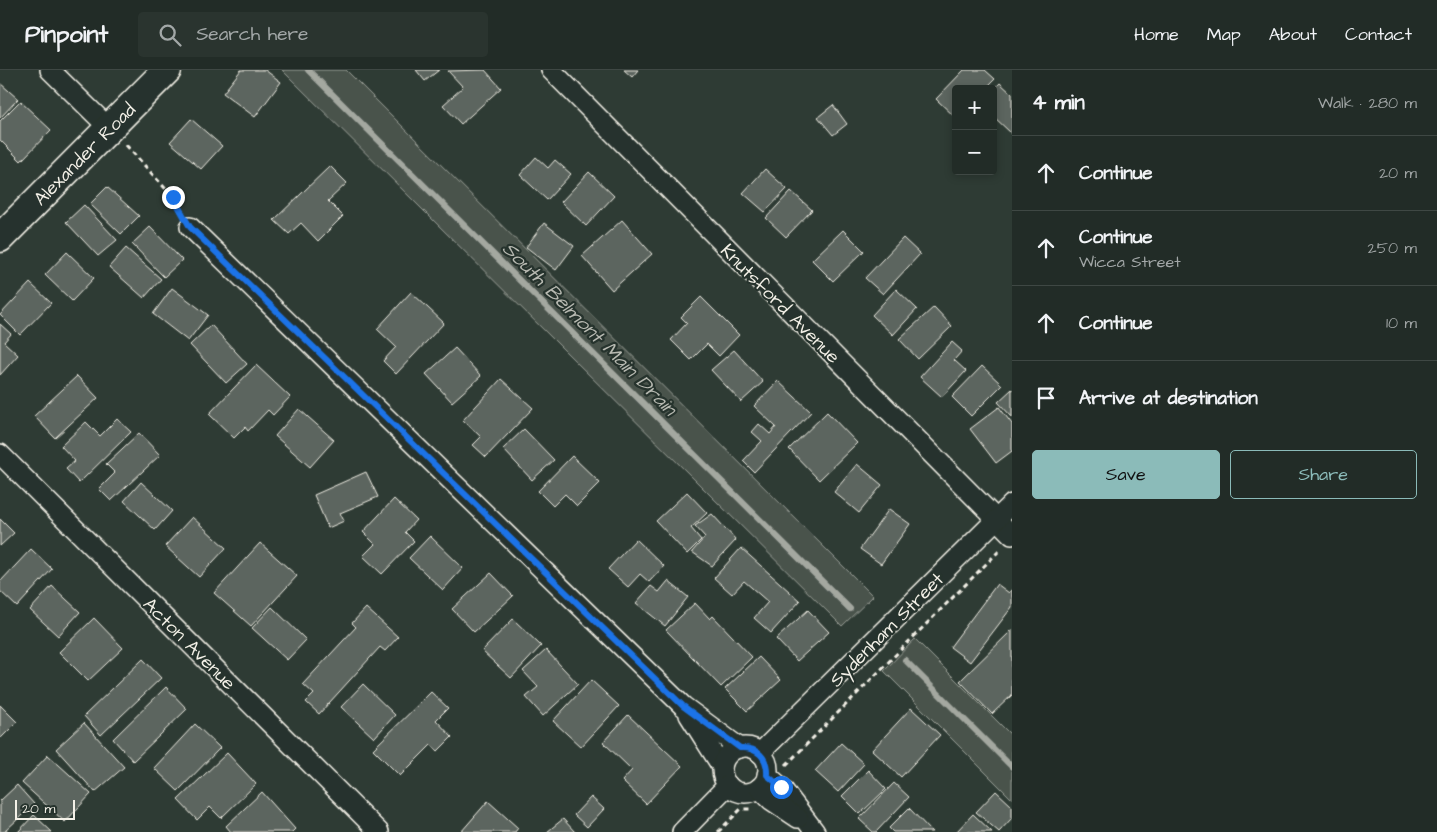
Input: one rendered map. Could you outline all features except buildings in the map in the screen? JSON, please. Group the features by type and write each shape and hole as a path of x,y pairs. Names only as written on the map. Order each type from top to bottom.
{"main road":[{"name":"Alexander Road","path":"0,216 110,129 143,70"},
{"name":"Alexander Road","path":"0,238 167,70"}],"street":[{"path":"50,70 110,129"},
{"name":"Knutsford Avenue","path":"551,70 997,520 1009,540"},
{"path":"190,227 683,706 740,748"},
{"name":"Acton Avenue","path":"0,454 379,832"},
{"name":"Sydenham Street","path":"760,753 1012,504"},
{"path":"683,706 722,767"},
{"path":"769,788 746,793 740,792 728,785 722,774 722,767 728,755 740,748 747,747 760,753 767,767 769,788 811,828"},
{"path":"682,832 728,785"}],"path":[{"path":"110,129 173,197 190,227"},
{"path":"718,832 741,809 762,809 769,788 785,766 1009,540"}],"shaded area":[{"path":"282,70 346,70 873,596 842,626"},
{"path":"915,639 1012,736 1012,799 884,671"}],"waterway":[{"name":"South Belmont Main Drain","path":"308,70 850,609"},
{"name":"South Belmont Main Drain","path":"905,660 1012,767"}],"route":[{"path":"173,197 190,227 683,706 740,748 747,747 760,753 765,760 767,775 781,787"}]}
